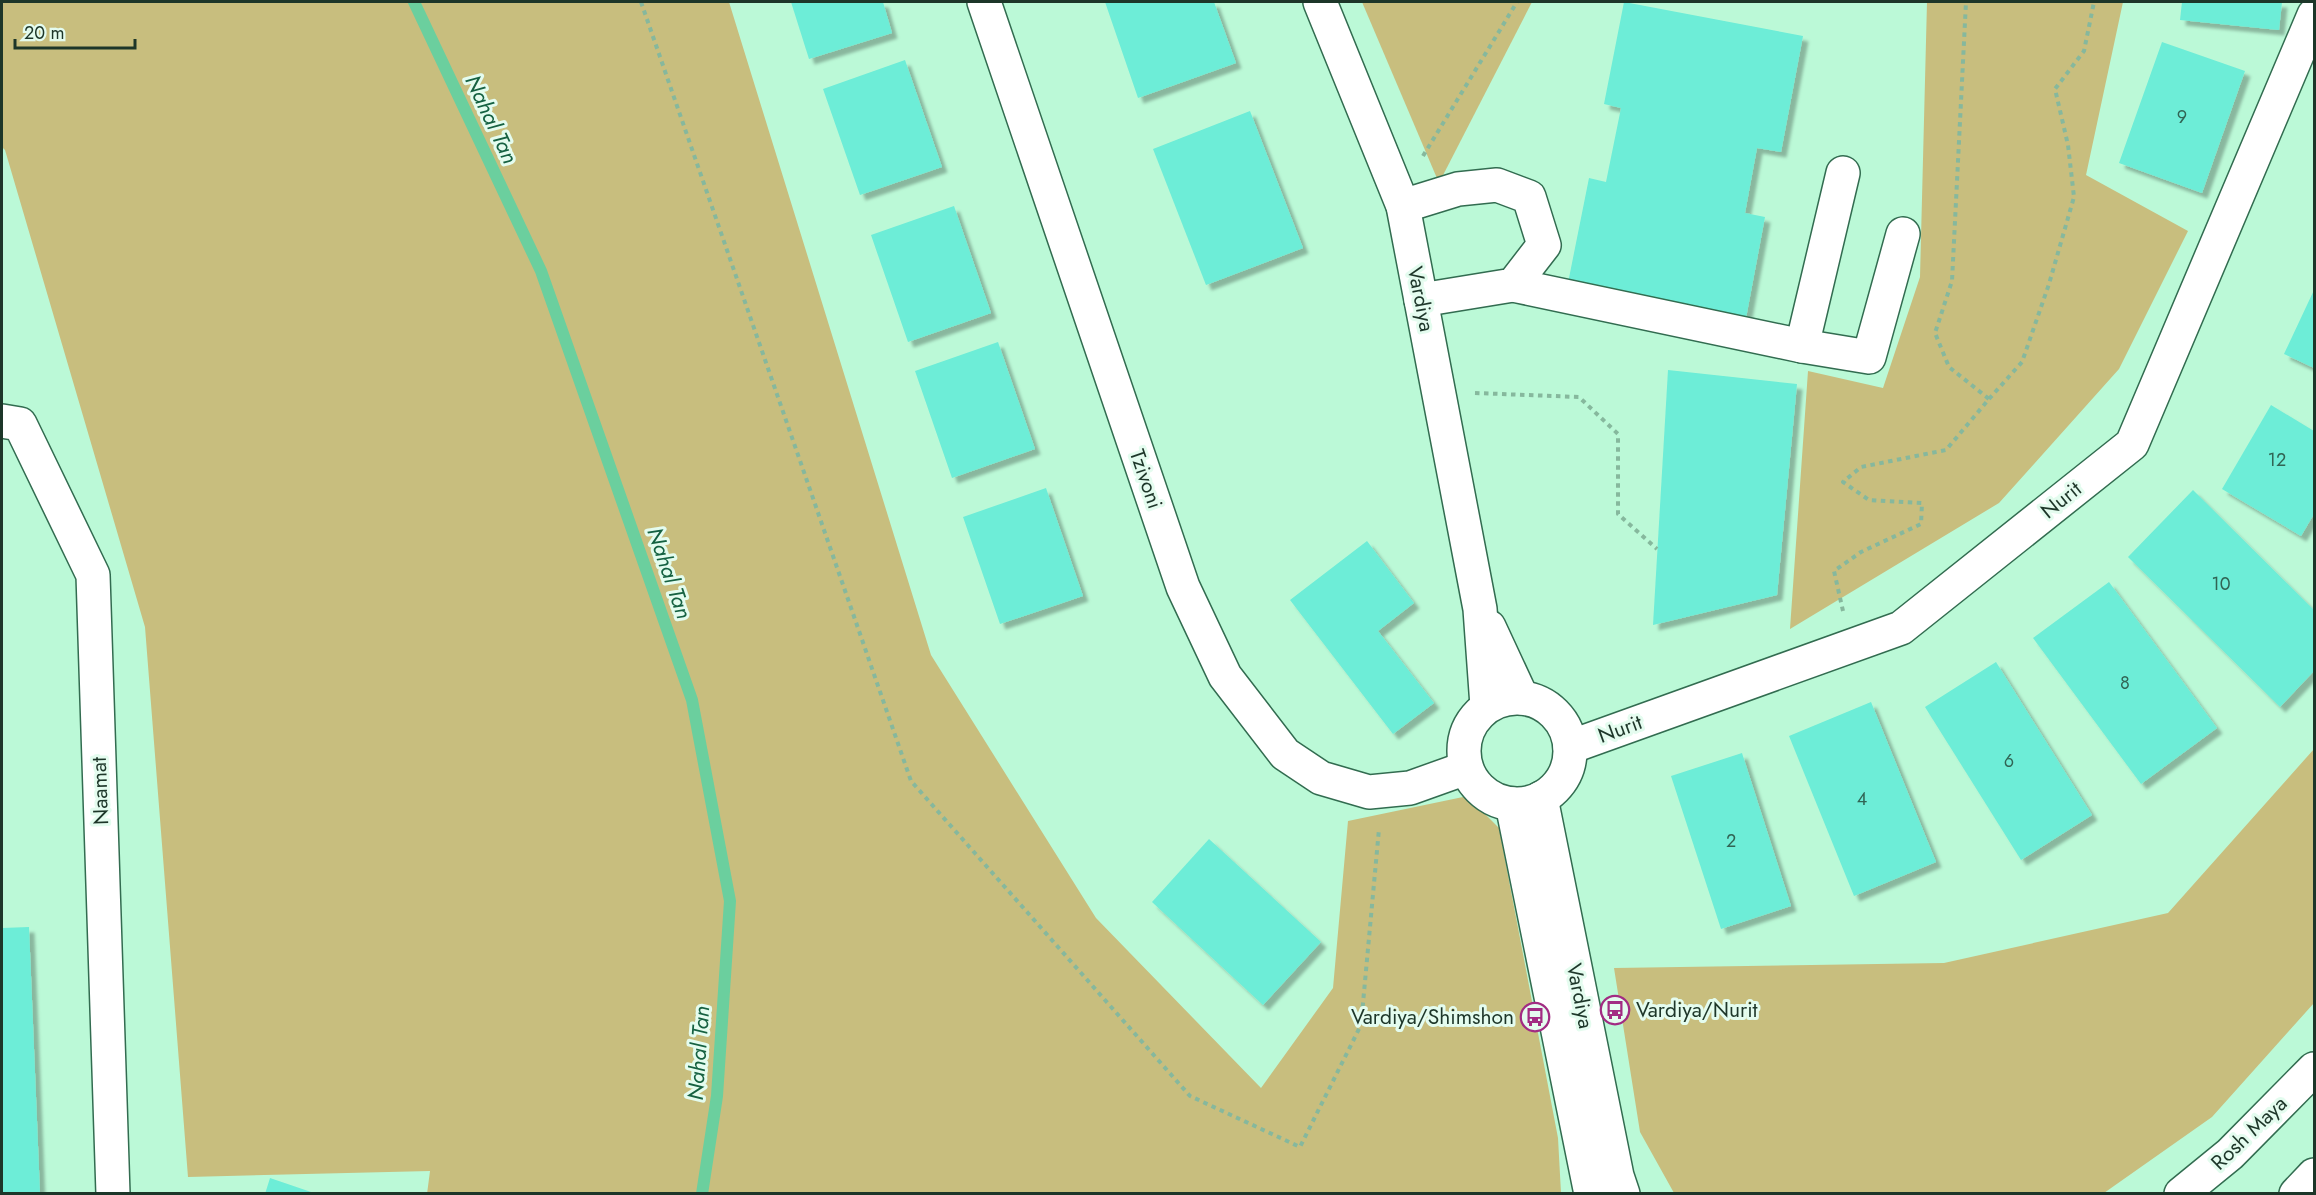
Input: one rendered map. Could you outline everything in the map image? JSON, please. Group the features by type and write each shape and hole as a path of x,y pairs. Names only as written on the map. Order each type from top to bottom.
{"street":[{"name":"Tzivoni","path":"984,2 1183,587 1225,676 1285,753 1321,778 1369,792 1410,788 1466,768"},
{"name":"Vardiya","path":"1320,2 1401,201 1480,609 1487,706"},
{"name":"Nurit","path":"1569,747 1901,628 2132,444 2314,15"},
{"path":"1802,346 1843,173"},
{"path":"1401,201 1458,189 1497,184 1530,197 1544,245 1512,285"},
{"path":"1421,300 1512,285 1802,346 1869,357 1903,234"},
{"name":"Naamat","path":"2,421 20,424 93,575 112,1194"},
{"name":"Vardiya","path":"1480,609 1522,698"},
{"path":"1522,698 1540,703 1554,714 1564,729 1569,747 1568,763 1563,777 1554,790 1526,801 1496,801 1473,782 1466,768 1464,751 1467,734 1475,718 1487,706 1503,699 1522,698"},
{"name":"Vardiya","path":"1526,801 1579,1134 1591,1194"},
{"name":"Vardiya","path":"1526,801 1623,1194"},
{"name":"Rosh Maya","path":"2181,1194 2230,1154 2314,1069"},
{"path":"1579,1134 1580,1194"},
{"path":"2296,1194 2314,1175"}],"path":[{"path":"641,2 911,781 1190,1096 1300,1147 1361,1025 1383,791"},
{"path":"1401,201 1516,2"},
{"path":"1966,2 1952,281 1935,333 1949,367 1989,399"},
{"path":"1851,646 1834,571 1861,552 1921,524 1922,503 1869,500 1843,482 1861,467 1946,450 2022,362 2049,284 2074,197 2068,145 2055,89 2084,51 2094,2"},
{"path":"1438,392 1579,397 1618,434 1618,514 1657,549"}],"shaded area":[{"path":"2,2 729,2 931,655 1096,918 1261,1088 1333,988 1348,821 1463,797 1499,828 1558,1138 1561,1193 427,1194 430,1171 188,1177 145,627 5,150 2,147"},
{"path":"1362,2 1532,2 1439,183"},
{"path":"1927,2 2123,2 2086,175 2188,231 2119,369 1999,503 1790,629 1808,371 1883,388 1920,277"},
{"path":"2314,749 2314,1003 2212,1117 2104,1193 1674,1193 1640,1132 1614,968 1944,963 2168,913"}],"building":[{"path":"791,2 883,2 892,33 809,59"},
{"path":"1105,2 1214,2 1236,63 1138,98"},
{"path":"1624,2 1803,36 1781,152 1757,148 1745,213 1765,217 1746,318 1568,283 1589,178 1606,182 1621,108 1604,104"},
{"path":"2182,2 2282,2 2279,30 2180,20"},
{"path":"2162,42 2245,71 2202,193 2119,163"},
{"path":"905,60 942,167 860,195 823,89"},
{"path":"1250,111 1303,248 1206,285 1153,149"},
{"path":"954,206 991,313 908,342 871,235"},
{"path":"2314,290 2314,368 2284,354"},
{"path":"998,342 1035,449 952,478 915,371"},
{"path":"1668,370 1797,384 1777,595 1653,625"},
{"path":"2271,405 2314,431 2314,514 2301,536 2222,489"},
{"path":"1046,488 1083,596 1000,624 963,517"},
{"path":"2193,490 2314,610 2314,671 2280,707 2128,557"},
{"path":"1367,541 1414,603 1378,631 1434,703 1393,734 1290,600"},
{"path":"2109,582 2217,728 2141,784 2033,638"},
{"path":"1996,662 2092,815 2021,860 1925,707"},
{"path":"1871,702 1936,862 1854,896 1789,736"},
{"path":"1742,753 1791,906 1721,929 1671,776"},
{"path":"1209,839 1321,942 1263,1005 1152,902"},
{"path":"29,927 40,1194 2,1194 2,928"},
{"path":"270,1178 314,1193 314,1194 265,1194"}],"waterway":[{"name":"Nahal Tan","path":"414,2 541,271 692,700 730,901 717,1096 702,1194"}],"place":[{"name":"Vardiya/Nurit","path":"1615,1010"},
{"name":"Vardiya/Shimshon","path":"1535,1017"}]}
